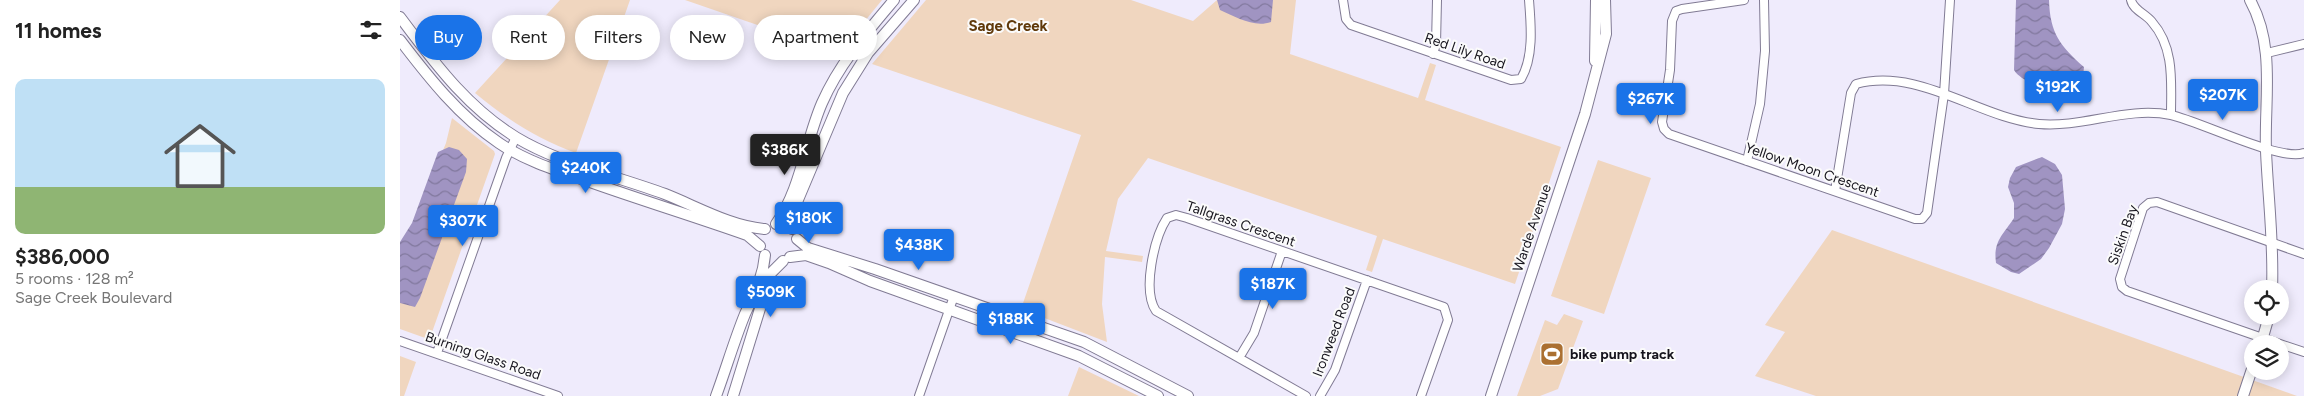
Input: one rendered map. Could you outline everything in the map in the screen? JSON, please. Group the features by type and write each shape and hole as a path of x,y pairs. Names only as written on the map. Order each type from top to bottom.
{"street":[{"path":"776,224 794,190 810,138 830,86 852,51 894,0"},
{"path":"733,396 771,273 796,247 792,214 843,93 868,54 914,0"},
{"name":"Red Lily Road","path":"1343,0 1346,19 1350,25 1511,80 1521,79 1528,68 1530,0"},
{"path":"1433,54 1436,44 1437,0"},
{"name":"Warde Avenue","path":"1596,0 1596,69"},
{"name":"Warde Avenue","path":"1491,396 1582,123 1606,34 1605,0"},
{"name":"Yellow Moon Crescent","path":"1744,0 1682,8 1676,11 1672,21 1670,70 1662,122 1664,130 1670,134 1747,161 1922,219 1927,213 1944,94 1950,0"},
{"path":"1747,161 1760,104 1765,51 1764,0"},
{"path":"2131,0 2132,5 2152,22 2167,46 2171,68 2171,115"},
{"path":"2250,0 2261,28 2267,53 2266,149 2272,243 2272,280"},
{"path":"400,17 450,81 489,118 516,137 558,157 658,192 750,228 765,229 776,224 783,224 808,248 954,296 1084,342 1188,396"},
{"path":"400,40 436,86 461,112 511,150 550,168 747,235 771,260 806,255 1079,356 1158,396"},
{"path":"2267,53 2304,44"},
{"path":"1835,191 1851,93 1856,84 1867,81 1900,81 2037,124 2062,124 2149,113 2171,115 2266,149 2299,156 2304,154"},
{"path":"437,354 506,158 516,137"},
{"name":"Siskin Bay","path":"2246,335 2127,291 2122,287 2120,279 2143,208 2149,203 2157,202 2272,243"},
{"name":"Tallgrass Crescent","path":"1306,396 1156,311 1153,307 1151,266 1160,232 1167,218 1176,215 1438,304 1447,312 1448,320 1421,396"},
{"path":"716,396 764,270 761,235 765,229"},
{"path":"2272,243 2304,254"},
{"path":"1239,358 1254,333 1282,250"},
{"name":"Ironweed Road","path":"1322,394 1335,370 1367,280"},
{"path":"919,396 954,296"},
{"name":"Burning Glass Road","path":"400,341 558,396"},
{"path":"2289,347 2304,352"},
{"path":"2243,396 2248,380"}],"shaded area":[{"path":"560,0 630,0 625,15 575,15 575,60 609,60 576,153 523,128 475,93 505,60 565,60 565,15 546,15"},
{"path":"685,0 882,0 870,15 754,15 754,24 744,20 744,15 729,15"},
{"path":"926,0 1131,0 1193,21 1217,0 1296,0 1290,54 1418,98 1430,63 1436,65 1425,100 1561,147 1515,284 1383,239 1372,272 1366,270 1377,236 1148,158 1118,199 1106,251 1143,256 1142,262 1105,257 1102,304 1107,342 1021,309 1081,135 872,64"},
{"path":"452,118 494,151 495,154 430,338 428,339 400,329 400,245 411,228 446,143"},
{"path":"1598,160 1651,178 1604,314 1551,296"},
{"path":"1832,230 2244,377 2244,380 2252,380 2297,396 1816,396 1755,376 1785,332 1765,325"},
{"name":"bike pump track","path":"1564,314 1583,321 1558,389 1540,396 1517,396 1545,320 1557,325"},
{"path":"400,356 416,362 404,396 400,396"},
{"path":"1079,367 1139,396 1068,396"}],"water":[{"path":"1217,0 1273,0 1271,22 1258,24 1239,18 1220,10"},
{"path":"2016,0 2049,0 2054,30 2058,38 2084,67 2083,77 2077,82 2066,86 2050,87 2025,80 2014,70"},
{"path":"449,147 459,150 467,159 466,172 415,307 400,303 400,242 412,223 438,152"},
{"path":"2042,157 2055,164 2062,175 2065,209 2062,224 2049,248 2041,259 2019,274 2011,272 1996,263 1997,244 2014,218 2014,203 2008,187 2016,167"}],"place":[{"name":"bike pump track","path":"1552,354"}],"district":[{"name":"Sage Creek","path":"1008,26"}]}
